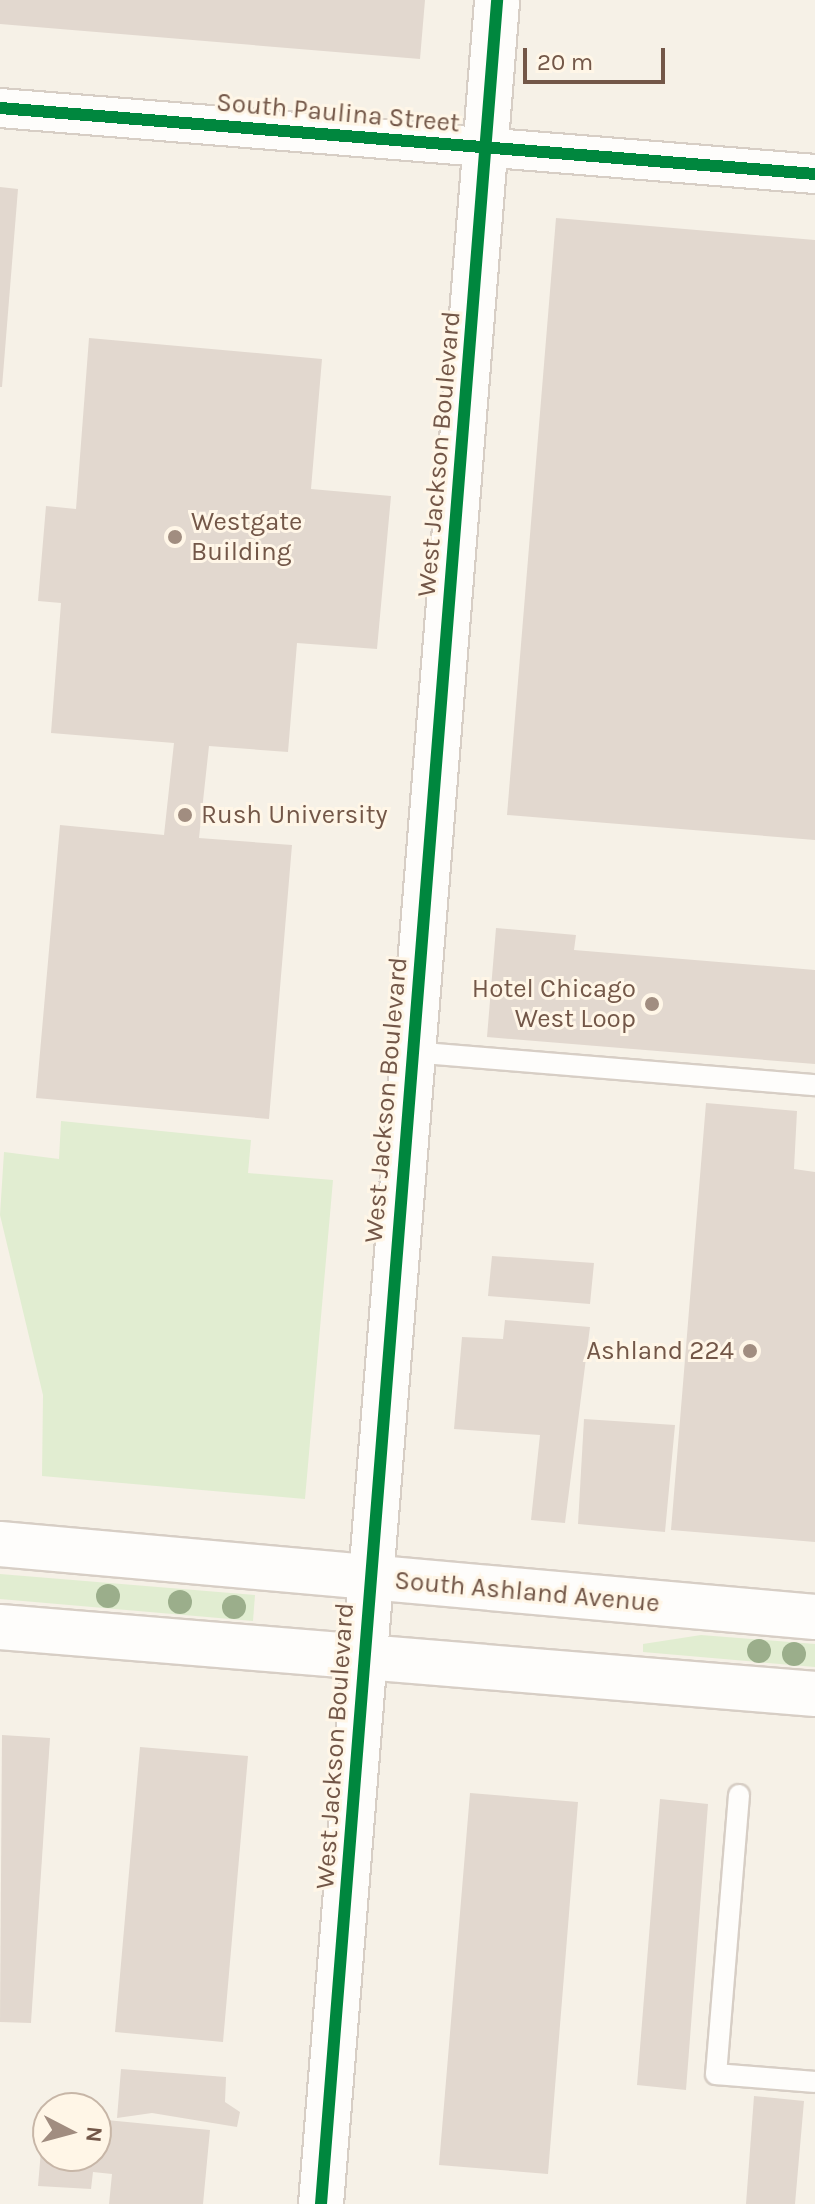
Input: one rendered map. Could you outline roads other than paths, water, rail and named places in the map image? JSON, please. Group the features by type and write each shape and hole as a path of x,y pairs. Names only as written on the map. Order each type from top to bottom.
{"street":[{"name":"West Jackson Boulevard","path":"321,2204 367,1657 368,1579 497,0"},
{"name":"South Paulina Street","path":"0,108 815,174"},
{"name":"South Ashland Avenue","path":"0,1544 815,1617"},
{"path":"0,1627 815,1694"}],"lane":[{"path":"412,1052 815,1085"},
{"path":"739,1795 716,2074 815,2082"}],"place":[{"name":"Westgate Building","path":"175,537"},
{"name":"Rush University","path":"185,815"},
{"name":"Hotel Chicago West Loop","path":"652,1004"},
{"name":"Ashland 224","path":"750,1351"}]}
